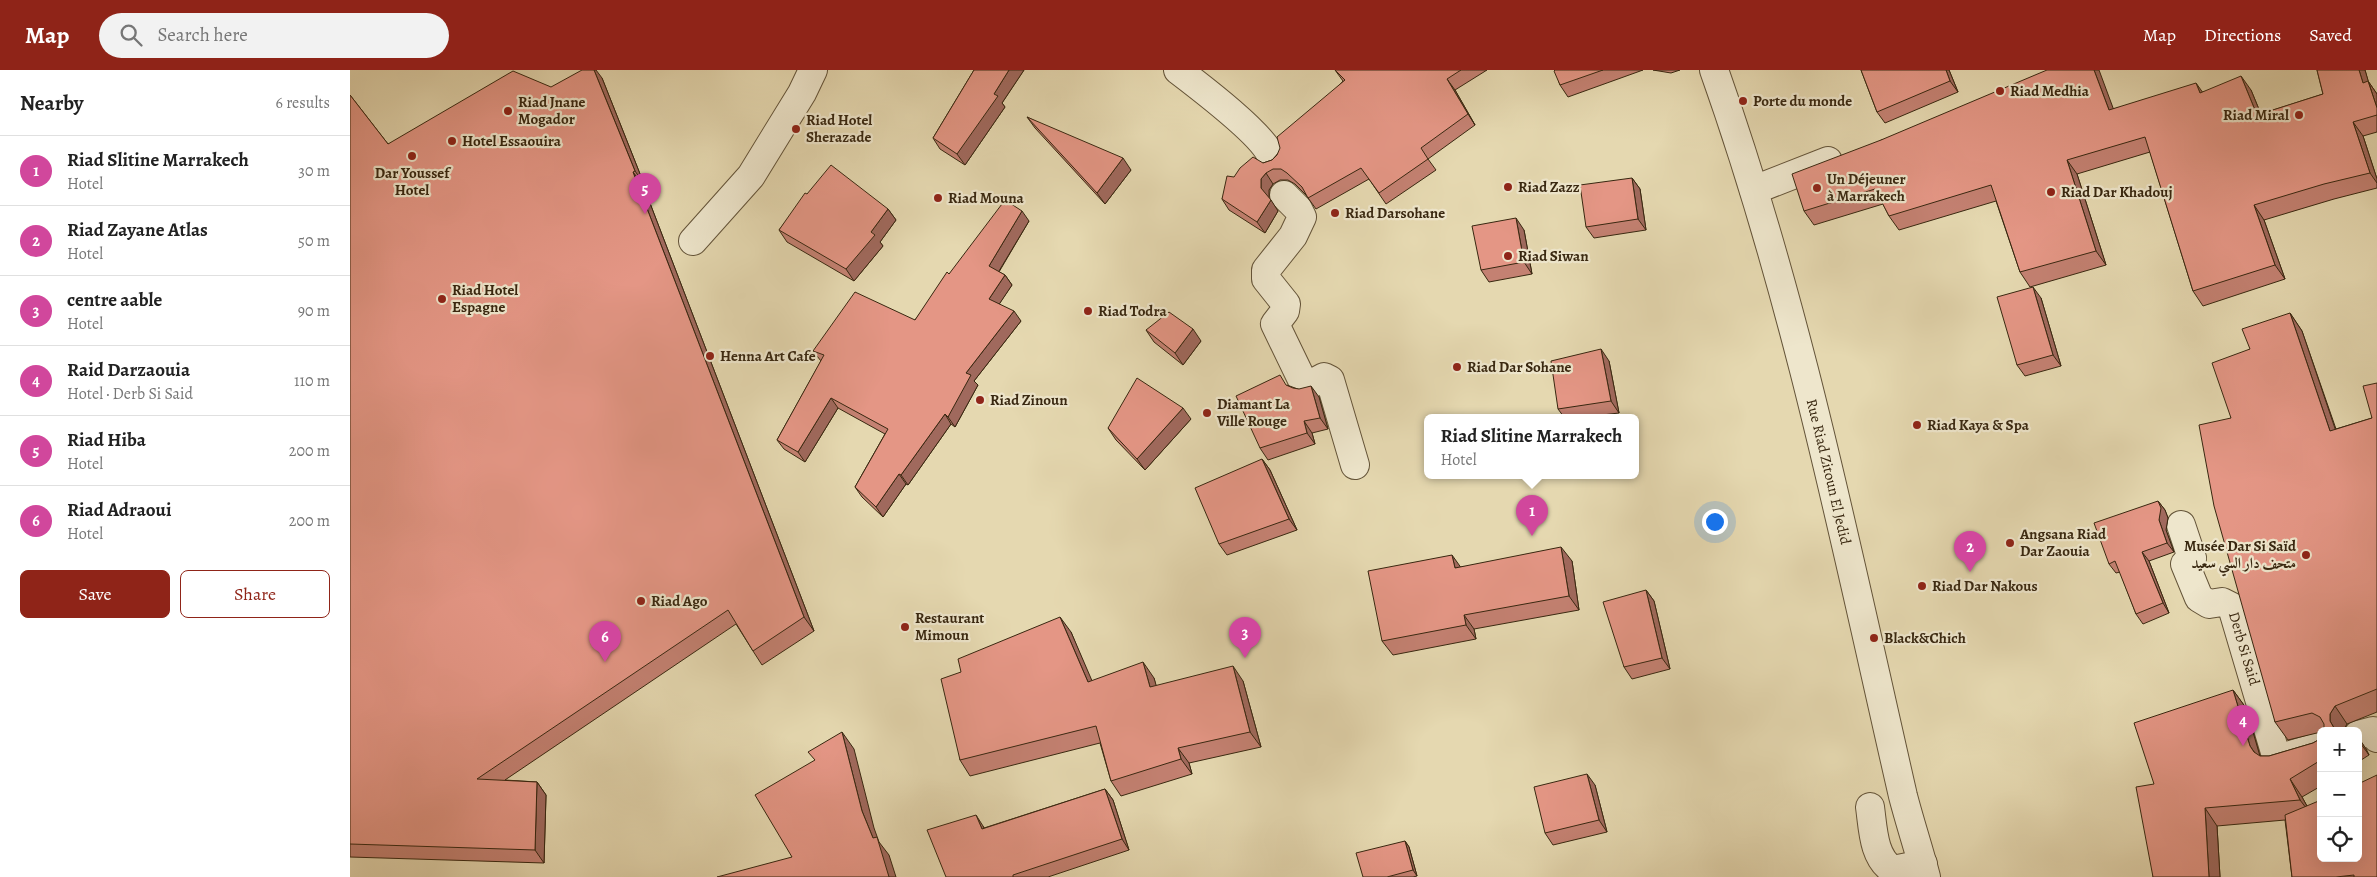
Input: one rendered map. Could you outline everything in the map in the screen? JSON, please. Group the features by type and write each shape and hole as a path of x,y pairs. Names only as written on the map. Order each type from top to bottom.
{"street":[{"path":"693,241 751,176 802,93 813,70"},
{"path":"1178,70 1226,108 1267,148 1272,158"},
{"name":"Rue Riad Zitoun El Jedid","path":"1714,70 1754,190 1806,374 1867,628 1904,799 1924,871"},
{"path":"1754,190 1850,153"},
{"path":"1284,195 1298,209 1302,218 1293,236 1266,270 1266,279 1286,304 1285,311 1275,324 1304,384 1309,385 1324,378 1330,380 1355,465"},
{"name":"Derb Si Said","path":"2181,525 2192,558 2185,564 2199,598 2209,604 2222,602 2232,607 2277,759 2317,747"},
{"path":"2362,734 2373,731 2377,738"},
{"path":"1870,807 1875,839 1886,866 1893,870 1924,871"}],"building":[{"path":"582,70 594,70 635,171 633,172 804,617 753,651 728,610 477,779 537,782 535,850 350,844 350,95 388,144 513,71 551,87"},
{"path":"974,70 1009,70 994,94 998,96 957,154 933,138"},
{"path":"1335,70 1461,70 1447,79 1468,114 1421,148 1428,159 1379,193 1361,168 1308,198 1302,187 1287,173 1281,169 1273,169 1261,179 1261,188 1271,200 1257,222 1222,199 1227,176 1234,177 1240,168 1253,157 1263,163 1272,160 1280,148 1277,137 1345,80"},
{"path":"1555,70 1603,70 1560,85"},
{"path":"1861,70 1946,70 1950,81 1877,112"},
{"path":"2047,70 2094,70 2109,110 2196,83 2200,93 2241,76 2257,115 2323,94 2317,70 2359,70 2363,83 2368,81 2377,108 2377,115 2353,122 2370,173 2324,184 2254,205 2275,265 2193,291 2145,137 2067,160 2096,251 2020,272 1991,185 1889,216 1875,189 1804,211 1792,174 1881,140"},
{"path":"1027,117 1123,158 1097,193"},
{"path":"831,165 888,209 871,232 875,235 846,269 779,230 805,193 807,194"},
{"path":"1632,178 1638,219 1586,227 1580,185"},
{"path":"1005,200 1022,211 989,266 1005,275 989,299 1014,311 966,373 971,375 948,417 945,414 876,507 855,487 888,429 831,398 798,452 777,440 824,355 813,351 855,292 915,320 947,272 949,274"},
{"path":"1516,218 1524,262 1481,270 1472,226"},
{"path":"2033,287 2053,355 2017,365 1997,297"},
{"path":"1169,312 1193,329 1175,353 1146,330"},
{"name":"Musée Dar Si Saïd متحف دار السي سعيد","path":"2290,313 2330,431 2372,418 2363,386 2377,383 2377,689 2335,706 2330,714 2330,721 2333,727 2324,727 2320,717 2312,713 2275,722 2214,506 2199,425 2231,418 2212,363 2250,349 2242,329"},
{"path":"1601,349 1611,401 1558,409 1551,361"},
{"path":"1280,375 1286,385 1293,388 1299,389 1311,386 1320,418 1304,421 1307,433 1260,448 1236,396"},
{"path":"1137,378 1183,408 1137,459 1108,428"},
{"path":"1262,459 1289,519 1219,544 1195,488"},
{"path":"2158,501 2161,508 2159,520 2167,543 2142,552 2163,603 2136,614 2115,561 2109,564 2094,523"},
{"path":"1561,547 1569,596 1464,615 1466,625 1382,641 1368,571 1452,555 1455,568"},
{"path":"1646,590 1662,658 1624,667 1603,602"},
{"path":"1060,617 1088,682 1143,662 1150,687 1233,666 1250,732 1178,748 1181,759 1111,781 1096,726 960,760 941,679 961,672 958,659"},
{"path":"2233,690 2250,746 2254,752 2260,756 2269,756 2317,741 2317,762 2290,779 2300,800 2205,808 2209,877 2153,877 2136,787 2154,784 2134,723"},
{"path":"842,732 862,811 873,838 877,837 889,877 717,877 792,857 755,795 815,760 808,752"},
{"path":"1587,774 1599,820 1545,833 1534,787"},
{"path":"2377,775 2377,877 2354,877 2354,875 2292,877 2285,815 2317,802 2317,862 2362,862 2362,782"},
{"path":"1105,789 1122,839 1013,875 1013,877 946,877 927,830 976,815 982,829"},
{"path":"1405,841 1413,870 1387,877 1363,877 1356,853"}],"place":[{"name":"Riad Medhia","path":"2000,91"},
{"name":"Porte du monde","path":"1743,101"},
{"name":"Riad Jnane Mogador","path":"508,111"},
{"name":"Riad Miral","path":"2299,115"},
{"name":"Riad Hotel Sherazade","path":"796,129"},
{"name":"Hotel Essaouira","path":"452,141"},
{"name":"Dar Youssef Hotel","path":"412,156"},
{"name":"Riad Zazz","path":"1508,187"},
{"name":"Un Déjeuner à Marrakech","path":"1817,188"},
{"name":"Riad Dar Khadouj","path":"2051,192"},
{"name":"Riad Mouna","path":"938,198"},
{"name":"Riad Darsohane","path":"1335,213"},
{"name":"Riad Hiba","path":"645,214"},
{"name":"Riad Siwan","path":"1508,256"},
{"name":"Riad Hotel Espagne","path":"442,299"},
{"name":"Riad Todra","path":"1088,311"},
{"name":"Henna Art Cafe","path":"710,356"},
{"name":"Riad Dar Sohane","path":"1457,367"},
{"name":"Riad Zinoun","path":"980,400"},
{"name":"Diamant La Ville Rouge","path":"1207,413"},
{"name":"Riad Kaya & Spa","path":"1917,425"},
{"name":"Riad Slitine Marrakech","path":"1532,536"},
{"name":"Angsana Riad Dar Zaouia","path":"2010,543"},
{"name":"Musée Dar Si Saïd متحف دار السي سعيد","path":"2306,555"},
{"name":"Riad Zayane Atlas","path":"1970,572"},
{"name":"Riad Dar Nakous","path":"1922,586"},
{"name":"Riad Ago","path":"641,601"},
{"name":"Restaurant Mimoun","path":"905,627"},
{"name":"Black&Chich","path":"1874,638"},
{"name":"centre aable","path":"1245,658"},
{"name":"Riad Adraoui","path":"605,662"},
{"name":"Raid Darzaouia","path":"2243,746"}]}
